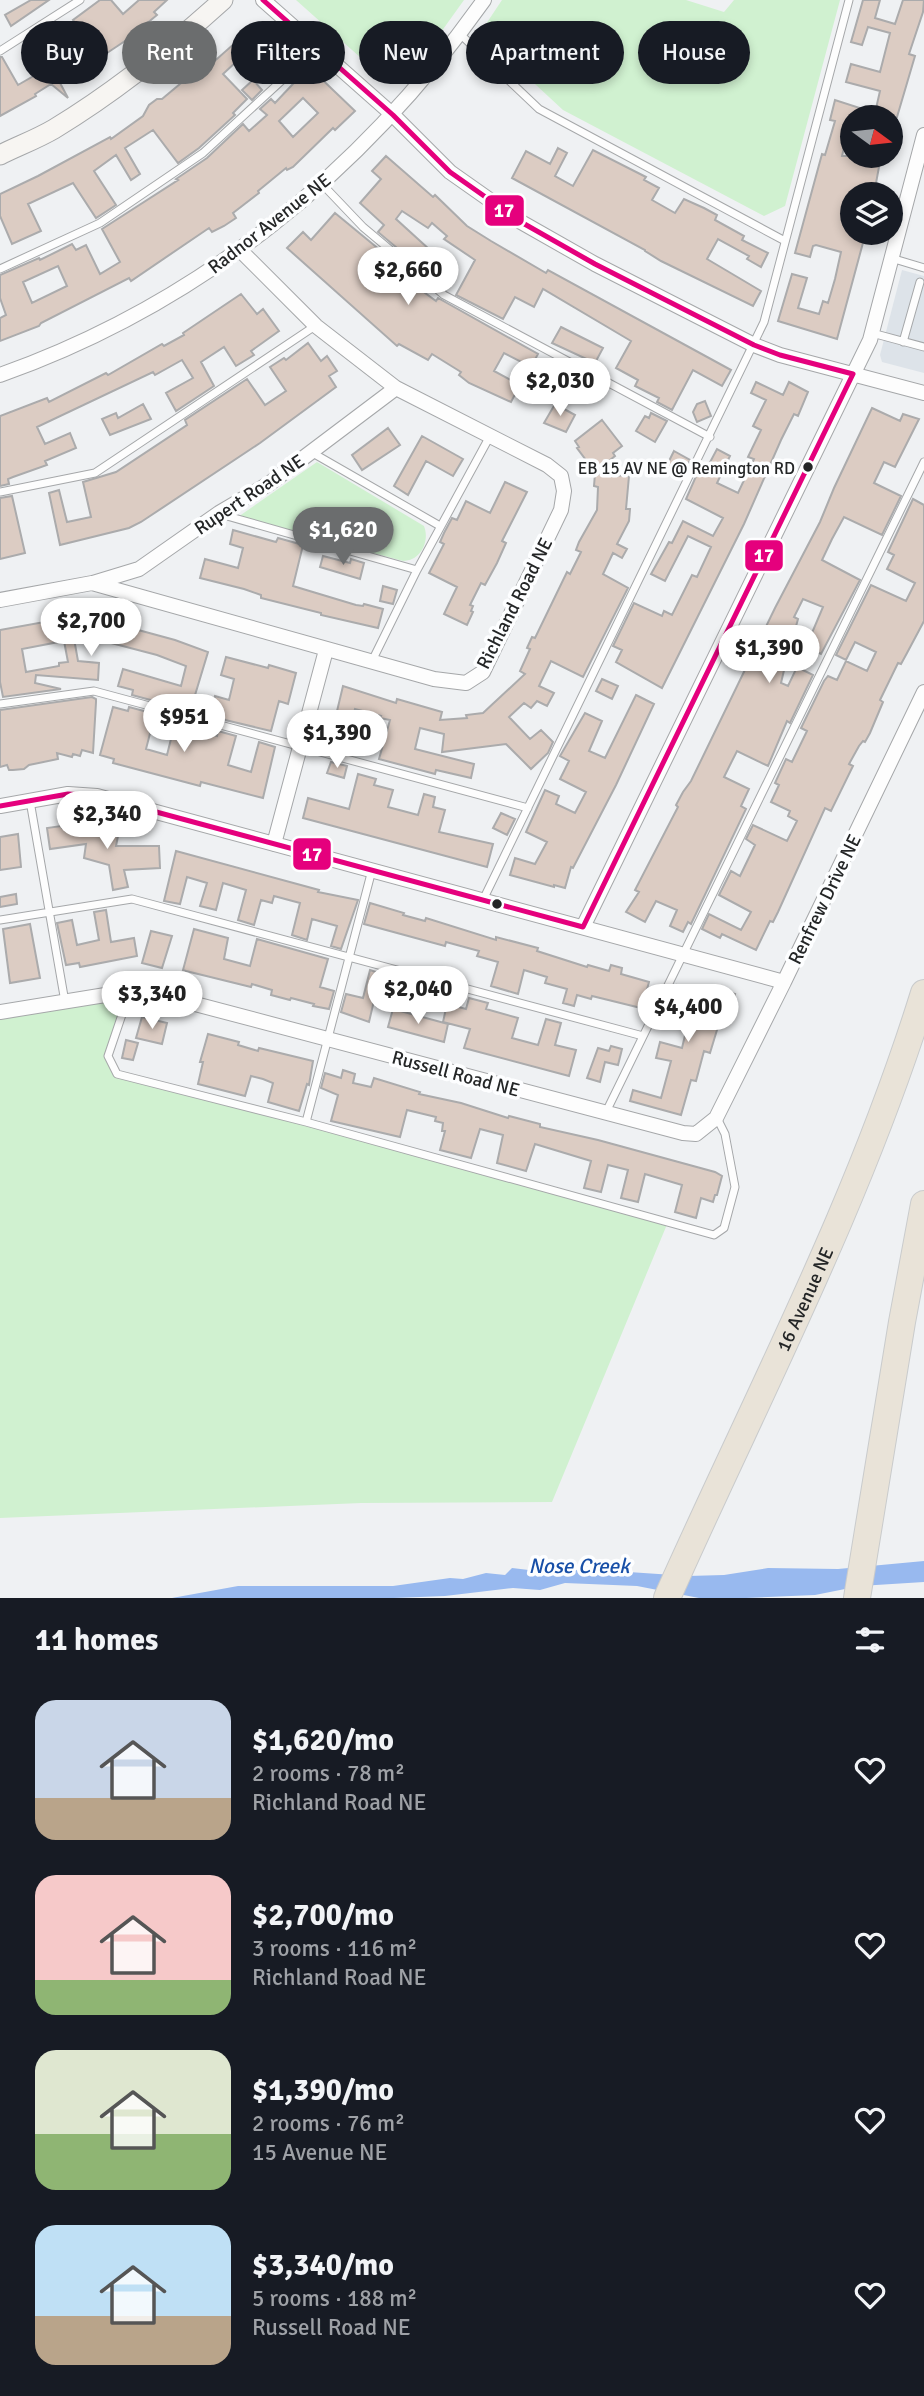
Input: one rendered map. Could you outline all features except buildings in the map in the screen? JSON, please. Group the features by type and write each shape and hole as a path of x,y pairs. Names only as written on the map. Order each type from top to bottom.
{"highway":[{"name":"16 Avenue NE","path":"667,1598 832,1241 871,1147 924,993"},
{"path":"857,1598 924,1204"}],"street":[{"path":"0,155 52,130 116,88 171,47 223,0"},
{"path":"263,0 286,21"},
{"name":"Radnor Avenue NE","path":"0,375 64,350 148,309 240,250 322,184 393,115 460,34 484,0"},
{"path":"345,74 393,115 450,172 521,222 595,264 754,345 780,355 924,393"},
{"path":"583,927 872,333 924,135"},
{"name":"Richland Road NE","path":"0,600 92,583 326,650 453,683 466,683 483,672 561,510 564,491 561,476 547,465 396,388 316,326 240,250"},
{"name":"Rupert Road NE","path":"92,583 139,569 219,513 270,482 396,388"},
{"path":"274,844 326,650"},
{"name":"Renfrew Drive NE","path":"0,806 68,794 97,796 784,982 924,692"},
{"path":"716,1118 784,982"},
{"name":"Russell Road NE","path":"0,1013 130,991 146,991 683,1133 696,1134 716,1118"}],"lane":[{"path":"0,51 80,0"},
{"path":"483,901 764,322 849,0"},
{"path":"460,34 539,109 785,241"},
{"path":"0,269 100,223 203,153 278,84"},
{"path":"322,184 363,227 444,295 710,437"},
{"path":"891,258 924,268"},
{"path":"903,342 920,282"},
{"path":"0,492 94,473 316,326"},
{"path":"872,333 924,347"},
{"path":"372,661 440,526 490,436"},
{"path":"311,452 440,526"},
{"path":"606,1112 924,462"},
{"path":"219,513 417,570"},
{"path":"0,704 94,691 528,808"},
{"path":"30,800 65,1002"},
{"path":"306,1122 372,870"},
{"path":"0,920 132,898 643,1036"},
{"path":"130,991 107,1056 117,1074 306,1122 714,1235 724,1228 735,1187 725,1134 716,1118"}],"shaded area":[{"path":"902,270 924,276 924,373 882,362 880,355"}],"green space":[{"path":"296,0 464,0 449,21 359,21 359,56 345,44 345,21 320,21"},
{"path":"502,0 686,0 724,12 734,0 840,0 785,206 764,216 563,110 535,84 624,84 624,21 488,21"},
{"path":"317,462 424,526 425,544 419,554 403,561 238,517"},
{"path":"130,991 108,1056 117,1074 668,1222 552,1502 361,1503 0,1518 0,1012"}],"water":[{"path":"924,1561 924,1582 860,1586 815,1595 699,1598 637,1586 565,1583 540,1590 513,1588 445,1596 394,1598 172,1598 238,1586 393,1586 450,1578 463,1579 486,1573 505,1575 512,1568 554,1573 584,1569 688,1576 724,1575 768,1568 838,1569"}],"transit line":[{"name":"17","path":"0,806 68,794 97,796 583,927 853,374 780,355 754,345 595,264 521,222 450,172 393,115 263,0"}],"place":[{"name":"EB 15 AV NE @ Remington RD","path":"808,467"}],"water label":[{"name":"Nose Creek","path":"579,1566"}]}
